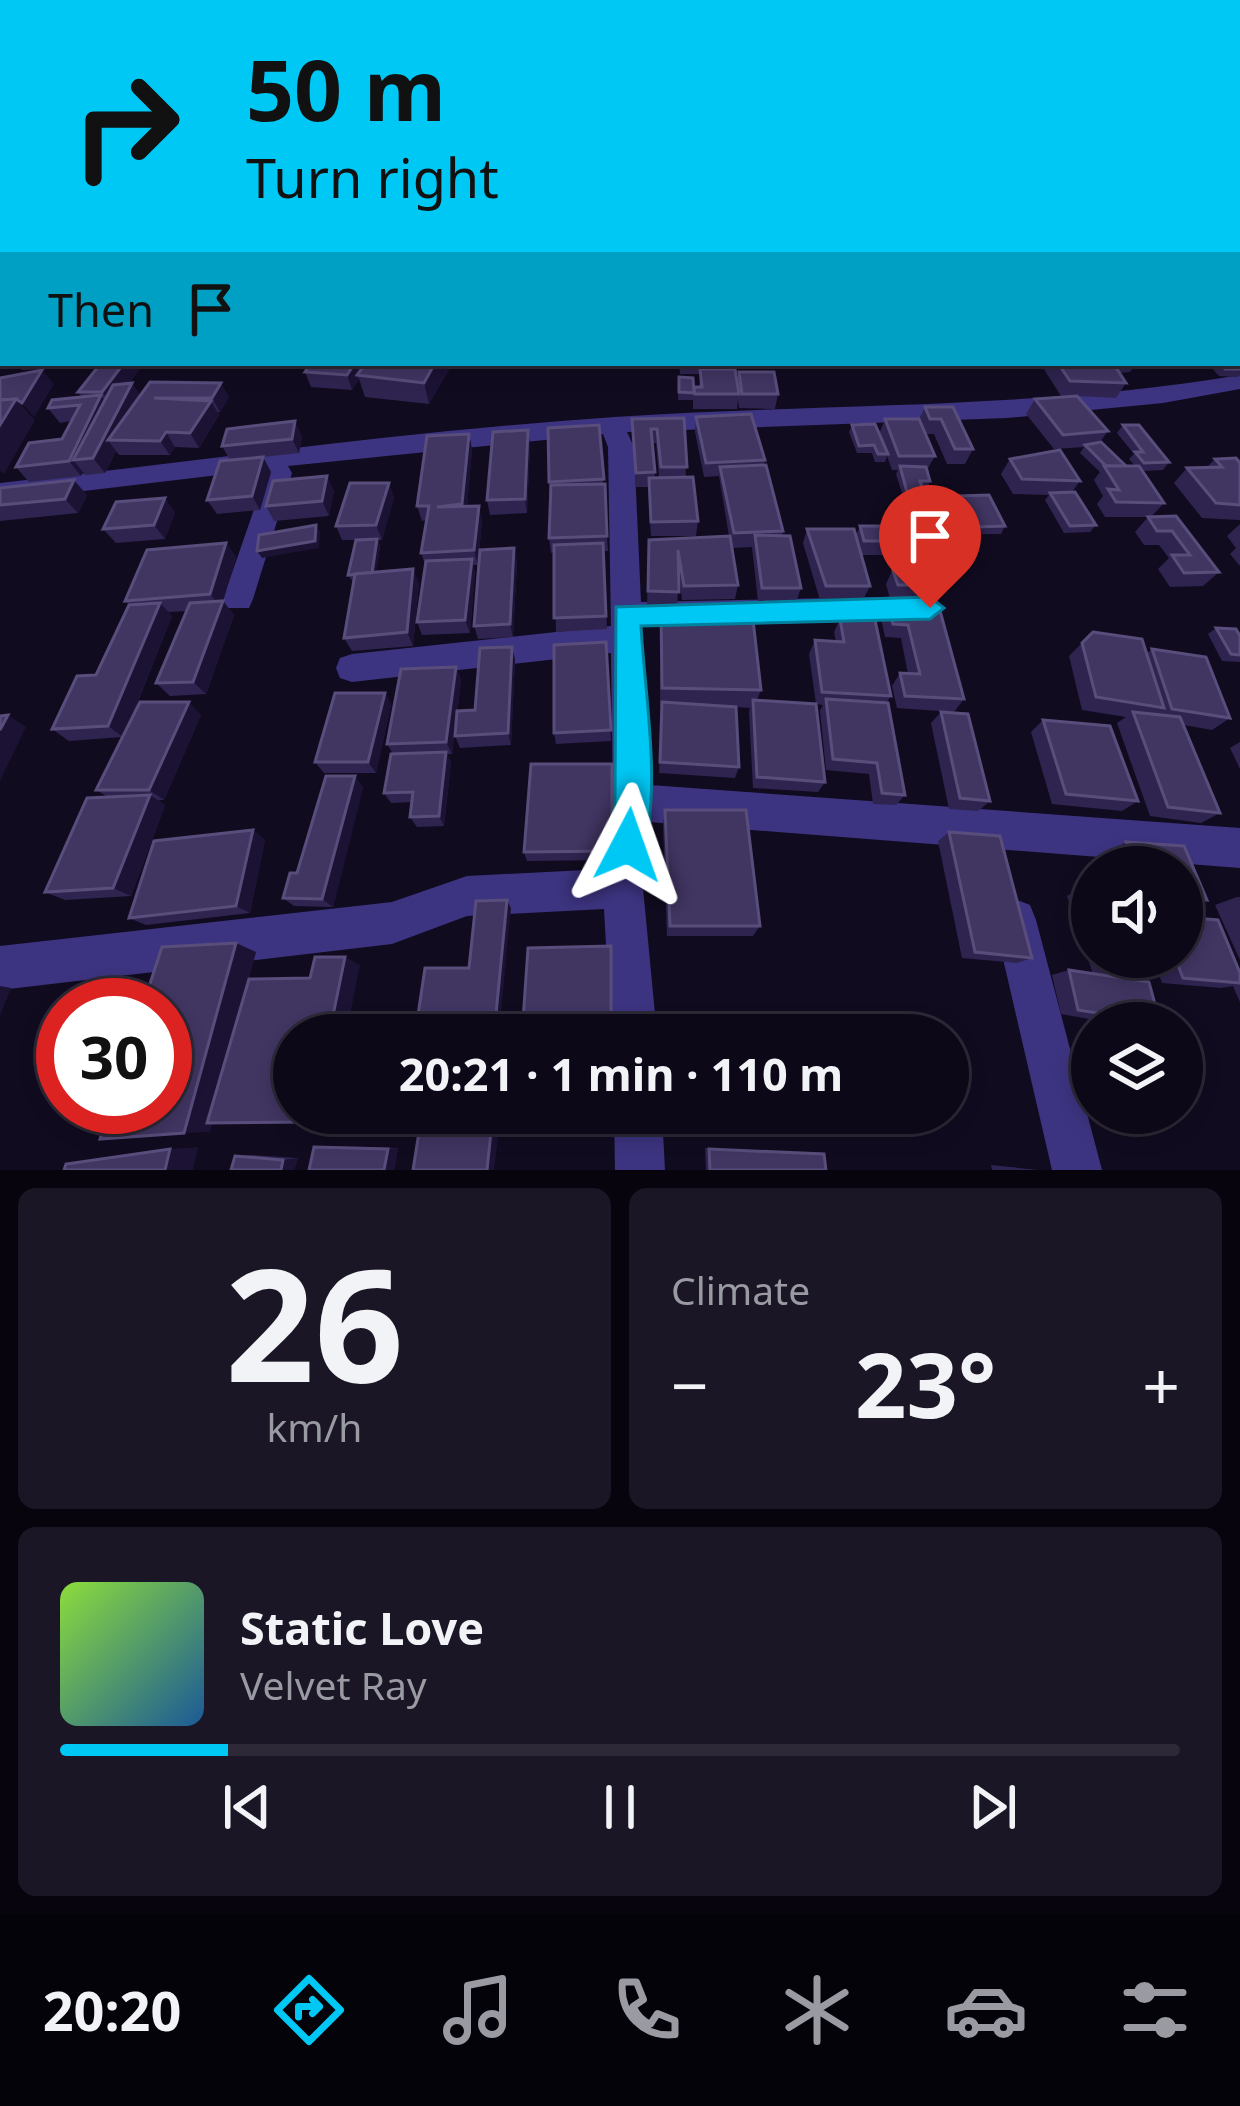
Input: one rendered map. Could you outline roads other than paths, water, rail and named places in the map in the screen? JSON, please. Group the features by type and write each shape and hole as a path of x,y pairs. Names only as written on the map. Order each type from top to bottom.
{"street":[{"path":"0,492 612,425 1071,405 1116,391 1240,382"},
{"path":"1071,405 1097,440"},
{"path":"612,425 621,447 632,802 623,887 632,1014"},
{"path":"238,599 283,461"},
{"path":"352,668 627,626 930,608"},
{"path":"632,802 1240,848"},
{"path":"992,829 1077,1170"},
{"path":"0,968 392,922 467,896 623,887"},
{"path":"639,1134 640,1170"}]}
